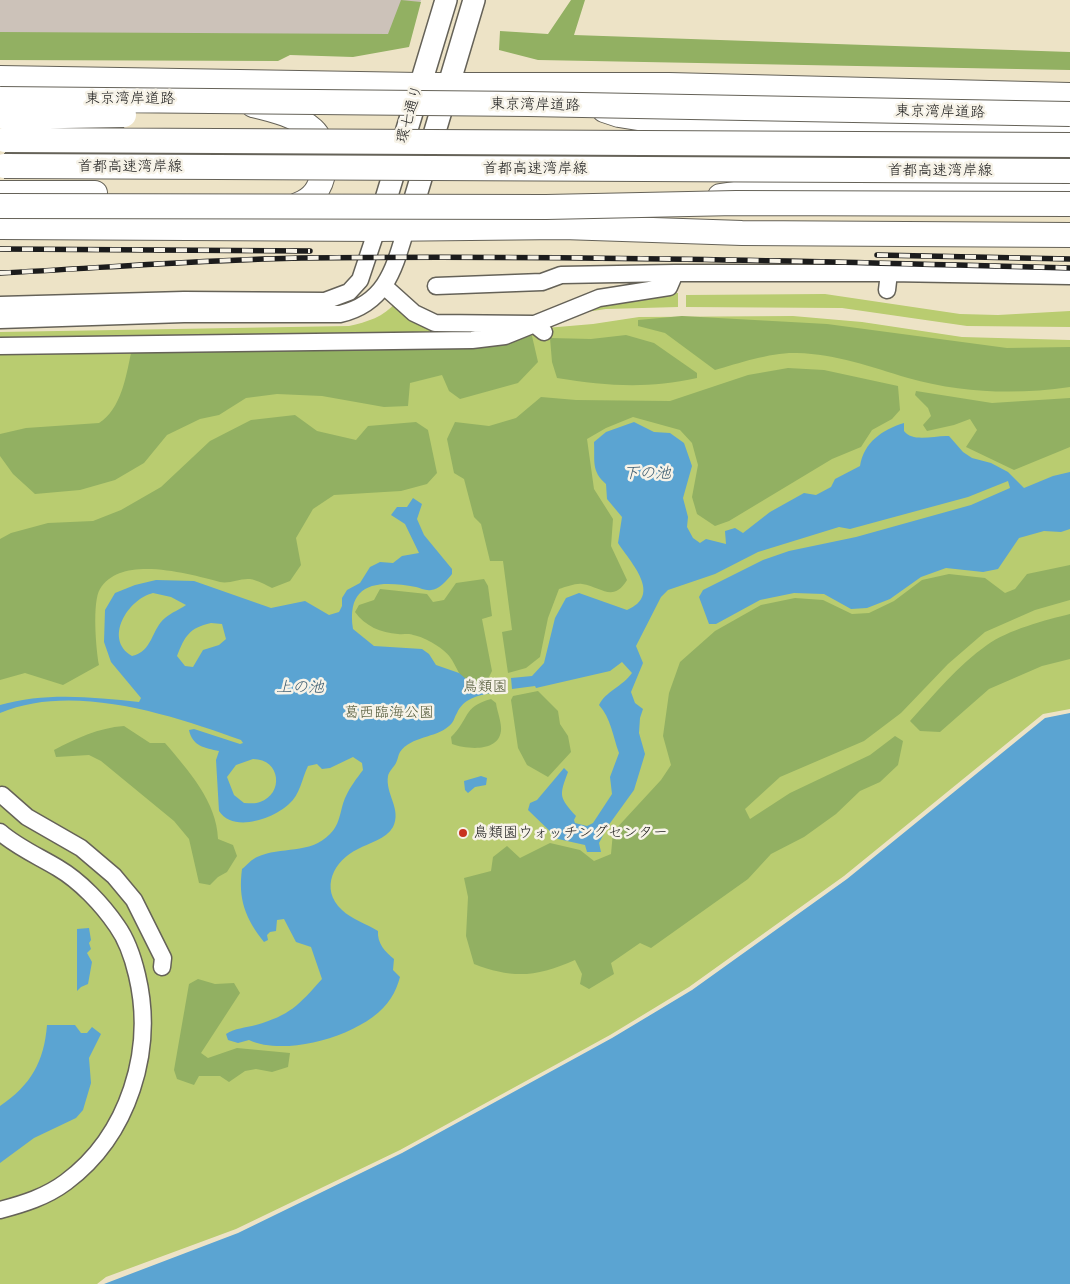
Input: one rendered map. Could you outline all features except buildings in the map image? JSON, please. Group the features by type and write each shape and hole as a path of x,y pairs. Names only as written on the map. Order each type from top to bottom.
{"highway":[{"path":"0,78 419,85 669,85 764,89 1070,95"},
{"path":"124,80 151,90 186,98 211,99 268,108 302,122 314,131 320,140 323,152 322,173 318,188 307,201 290,208 266,212 224,214 167,228"},
{"path":"669,85 710,82 1070,82"},
{"path":"511,84 565,95 619,116 650,120 1070,129"},
{"name":"東京湾岸道路","path":"1,111 528,104 1070,114"},
{"name":"首都高速湾岸線","path":"2,140 1070,145"},
{"name":"首都高速湾岸線","path":"2,166 1070,171"},
{"path":"563,227 633,216 739,192 768,189 931,190 1070,186"},
{"path":"0,193 364,195 546,207"},
{"path":"0,206 546,207 736,203 1070,204"},
{"path":"675,230 826,221 1070,221"},
{"path":"0,222 98,228"},
{"path":"0,227 377,229 563,227 742,233 1070,235"}],"main road":[{"name":"環七通り","path":"377,229 446,0"},
{"name":"環七通り","path":"406,229 446,85 474,0"}],"street":[{"path":"0,305 184,300 325,300 349,292 360,280 377,229"},
{"path":"0,320 184,314 340,314 365,305 384,286 393,271 406,229"},
{"path":"0,346 96,348 472,340 505,336 539,328 599,298 669,287 674,273"},
{"path":"436,286 542,282 561,275 674,273 889,273 1070,276"},
{"path":"888,290 889,273"},
{"path":"384,286 414,313 435,323 539,328"},
{"path":"2,795 27,817 81,848 114,876 134,900 163,958 162,967"},
{"path":"0,1210 28,1202 66,1182 84,1166 106,1140 133,1088 140,1062 143,1036 140,989 126,941 117,926 86,890 60,869 4,836 27,817"}],"shaded area":[{"path":"0,0 421,0 414,23 372,48 0,47"}],"green space":[{"path":"401,0 421,2 409,47 353,57 290,55 278,61 0,60 0,32 388,34"},
{"path":"571,0 585,0 574,35 1070,52 1070,70 538,60 499,50 500,31 548,34"},
{"path":"678,293 678,307 606,309 559,316 638,294"},
{"path":"825,294 960,314 998,315 1070,311 1070,327 967,326 842,308 686,307 686,295"},
{"name":"葛西臨海公園","path":"396,302 412,317 534,329 593,324 639,317 793,316 862,322 962,337 1070,340 1070,709 1043,714 844,876 689,987 610,1035 400,1150 236,1229 106,1277 97,1284 0,1284 0,332 349,326 375,318 386,312"},
{"path":"682,316 827,324 1007,348 1070,347 1070,387 1009,392 968,390 908,378 840,358 797,353 766,356 715,370 665,333 638,326 638,320"},
{"path":"626,335 654,343 697,373 697,378 661,384 627,385 557,378 552,362 550,338 591,339"},
{"path":"532,336 538,362 518,383 460,399 449,391 442,375 410,383 408,406 384,407 322,396 277,394 246,398 219,415 200,419 167,435 144,463 115,480 80,490 35,494 13,474 0,456 0,434 26,428 99,423 113,410 121,392 131,353 161,349"},
{"path":"788,368 824,370 898,386 900,410 892,419 872,430 861,447 832,459 729,521 715,526 697,514 692,497 698,465 692,443 680,430 633,417 606,428 587,439 594,489 613,519 611,546 627,580 617,591 612,592 580,584 559,589 548,618 540,657 526,668 508,673 502,632 512,630 503,561 490,561 481,524 474,517 464,479 454,473 447,439 455,422 489,426 516,418 541,397 576,400 670,401 748,375"},
{"path":"916,391 992,403 1070,398 1070,447 1014,470 966,447 977,430 970,419 927,431 923,425 931,416 928,408 915,395"},
{"path":"295,415 317,431 356,440 368,426 416,422 428,430 437,473 427,484 401,491 334,495 313,509 296,538 301,565 290,581 272,588 250,579 220,582 174,571 156,569 139,569 123,572 110,578 100,589 96,604 96,637 99,665 63,685 25,673 0,680 0,539 11,533 48,523 93,521 121,510 161,487 210,441 251,420"},
{"path":"1070,565 1070,600 1035,610 985,632 948,664 901,713 864,741 780,777 745,809 750,819 790,793 870,755 895,736 903,741 898,765 880,782 860,791 836,814 804,837 771,854 748,879 651,948 640,943 611,963 614,974 589,989 580,984 582,974 575,960 549,970 525,974 501,972 474,964 466,936 468,897 464,878 491,871 493,857 507,846 520,858 550,843 580,850 594,861 611,854 613,832 661,780 671,765 663,736 669,693 680,662 715,631 761,605 795,598 823,600 852,614 869,613 894,601 922,580 949,574 985,578 1005,593 1015,589 1027,574"},
{"path":"484,579 488,586 492,616 482,619 492,671 485,685 472,688 462,678 449,656 429,641 411,634 380,630 369,625 355,612 359,605 374,600 380,589 427,594 433,602 444,600 456,583"},
{"path":"1070,614 1070,659 1042,666 989,689 940,732 920,731 910,721 956,671 987,645 1016,630"},
{"path":"538,691 558,711 560,724 568,736 571,752 548,777 527,765 518,748 511,700 513,696"},
{"path":"491,699 496,703 500,721 501,731 499,738 494,743 481,748 452,744 451,737 471,710 482,702"},
{"path":"124,726 150,743 165,743 192,775 207,799 213,812 218,839 233,845 237,856 227,872 210,885 199,883 189,839 174,821 101,761 89,755 56,757 54,750 71,741 96,731"},
{"path":"198,979 215,984 234,983 240,993 201,1053 208,1058 237,1048 290,1053 288,1067 272,1072 256,1069 245,1071 229,1082 220,1076 199,1076 194,1085 177,1079 174,1070 189,984"}],"water":[{"name":"下の池","path":"634,422 654,432 670,433 684,443 692,466 683,498 688,517 687,527 693,538 700,543 706,539 726,544 725,531 735,528 743,533 770,512 804,493 816,495 831,487 835,479 860,466 865,450 875,438 888,429 904,423 904,431 913,437 949,436 963,452 972,458 991,463 1008,472 1024,488 1053,476 1070,472 1070,529 1061,532 1044,531 1019,538 998,569 983,572 946,568 921,577 890,599 867,608 851,609 824,594 794,593 760,600 716,624 709,624 699,597 703,590 763,560 789,551 856,537 971,505 1010,488 1008,481 968,497 850,529 839,527 758,552 715,574 668,590 661,597 636,646 643,663 631,692 635,703 643,709 639,733 645,754 634,790 608,826 599,843 601,852 587,852 585,845 558,839 528,810 530,803 537,800 564,768 568,772 562,796 576,816 575,823 587,826 593,823 612,794 610,777 619,753 609,722 599,705 605,696 624,682 632,673 622,662 610,671 536,688 535,686 512,689 511,678 532,676 544,663 555,618 566,598 579,593 627,610 637,604 643,596 641,578 618,543 622,517 607,499 606,484 598,475 594,460 594,442 606,432"},
{"name":"上の池","path":"413,498 422,504 417,519 424,535 452,569 452,574 434,590 389,584 368,588 360,593 355,602 352,613 353,629 374,646 422,649 429,654 436,665 459,673 473,685 490,682 492,693 467,701 444,730 410,743 400,752 388,776 389,789 396,814 393,827 382,838 349,854 342,860 332,876 331,893 335,902 350,916 378,931 382,947 394,959 393,970 400,977 391,998 380,1011 346,1032 305,1044 284,1046 265,1045 249,1040 238,1043 228,1040 226,1034 229,1032 268,1021 293,1008 322,979 311,947 296,942 284,919 277,920 276,931 270,932 267,935 268,940 264,942 257,933 244,908 241,890 242,869 257,857 314,845 330,834 336,826 348,793 363,770 362,763 353,757 330,768 322,769 317,764 308,766 296,796 282,810 264,819 243,822 234,821 225,818 219,811 216,760 219,751 196,743 189,730 194,729 240,744 243,743 241,740 154,712 90,701 28,704 0,713 0,705 34,698 52,697 87,697 139,702 141,698 111,662 104,642 105,610 115,593 135,585 156,580 194,581 271,608 305,601 329,615 339,612 342,606 342,598 347,590 360,583 370,567 380,562 393,563 402,556 419,553 405,524 391,515 397,507 407,507","holes":["153,593 171,597 186,605 165,618 144,650 132,656 124,649 120,640 119,630 122,620 135,603","211,623 222,624 226,639 219,645 203,650 193,667 185,666 177,656 185,638 193,630","253,759 262,761 274,770 276,785 268,798 260,802 244,803 234,795 227,777 236,765"]},
{"path":"1070,713 1070,1284 104,1284 238,1233 402,1153 612,1038 692,990 847,879 1045,718"},
{"path":"481,776 487,778 486,785 475,787 468,793 465,790 464,781"},
{"path":"89,928 91,949 87,953 92,962 88,984 77,991 77,929"},
{"path":"47,1025 75,1025 81,1033 87,1033 92,1027 101,1034 89,1058 91,1083 83,1110 76,1118 34,1138 0,1163 0,1106 20,1090 34,1072 43,1050"}],"railway":[{"path":"0,249 310,251"},
{"path":"877,255 1070,259"},
{"path":"0,273 226,260 397,257 686,259 1070,268"}],"place":[{"name":"鳥類園ウォッチングセンター","path":"463,833"}],"park label":[{"name":"鳥類園","path":"485,687"}]}
